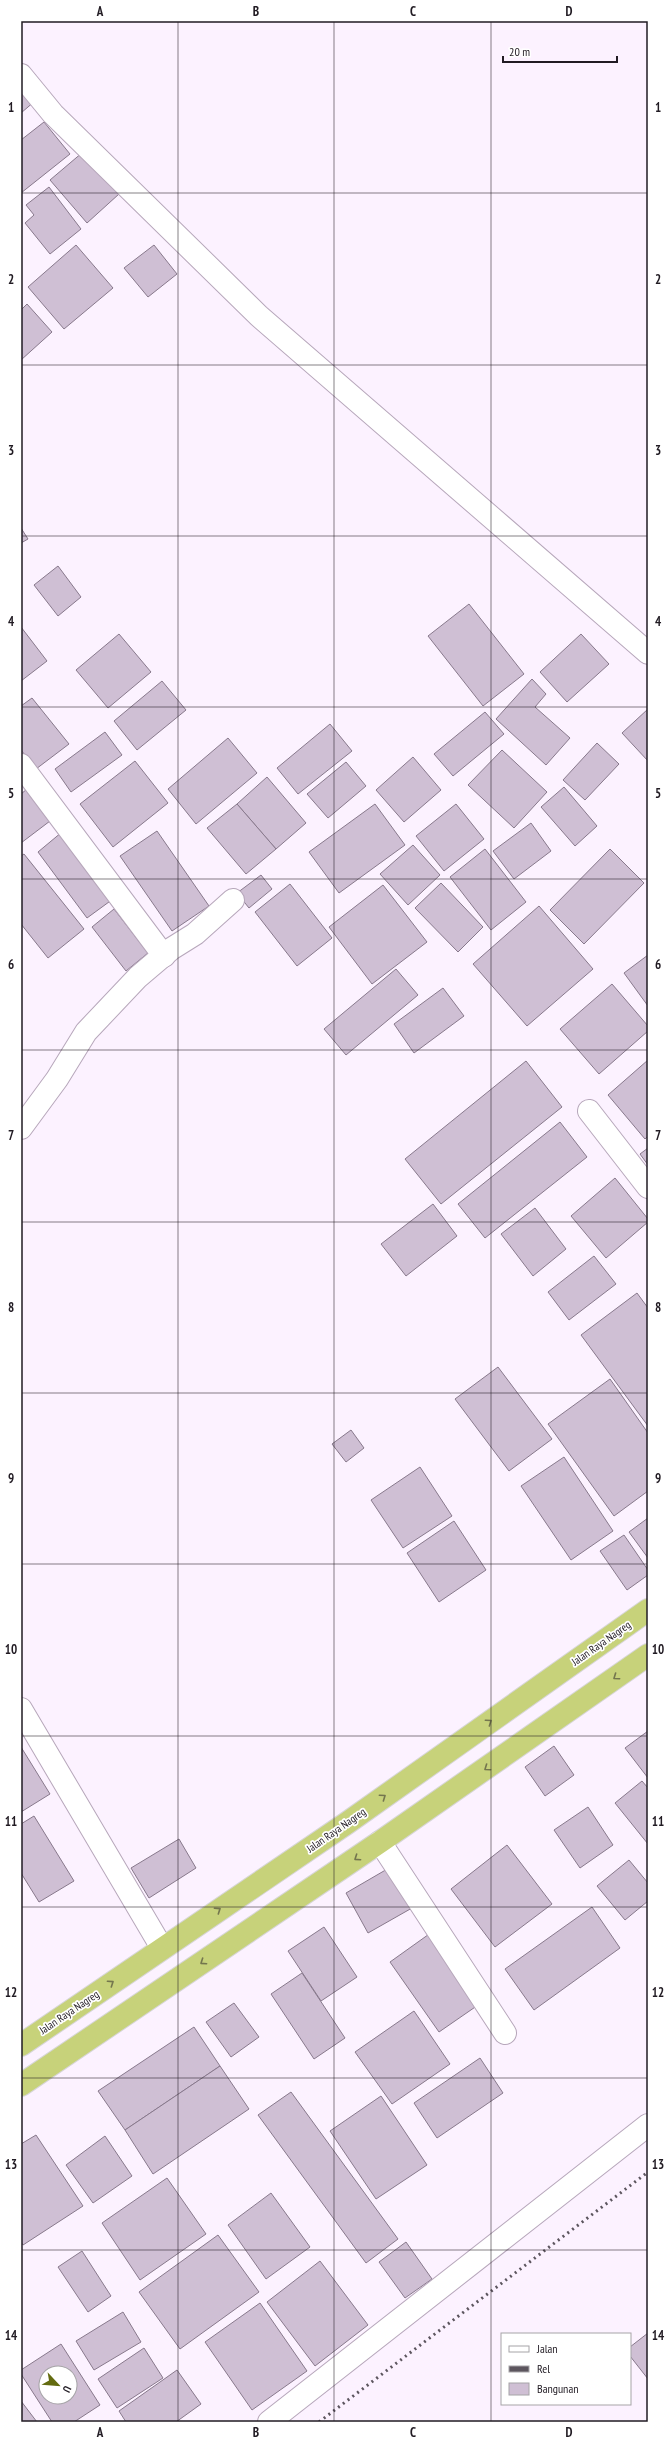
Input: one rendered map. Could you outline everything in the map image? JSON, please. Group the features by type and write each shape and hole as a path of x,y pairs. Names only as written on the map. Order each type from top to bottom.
{"highway":[{"name":"Jalan Raya Nagreg","path":"21,2045 346,1823 648,1610"},
{"path":"21,2085 380,1842 648,1655"}],"street":[{"path":"21,75 53,114 259,316 648,653"},
{"path":"21,765 164,956"},
{"path":"21,1128 57,1079 86,1032 138,977 195,934 233,900"},
{"path":"589,1111 648,1186"},
{"path":"21,1710 162,1948"},
{"path":"380,1842 505,2033"},
{"path":"269,2422 648,2125"}],"building":[{"path":"21,83 35,101 21,113"},
{"path":"44,122 70,154 21,193 21,140"},
{"path":"83,152 119,194 87,223 50,180"},
{"path":"49,187 81,229 50,254 25,223 34,215 26,205"},
{"path":"76,245 113,288 64,329 28,287"},
{"path":"154,245 177,274 148,297 124,268"},
{"path":"27,304 52,332 21,360 21,310"},
{"path":"21,528 28,539 21,543"},
{"path":"58,566 81,597 58,616 34,585"},
{"path":"469,604 524,674 483,706 428,636"},
{"path":"21,627 47,661 21,681"},
{"path":"119,634 151,672 108,708 76,670"},
{"path":"581,634 609,664 567,702 540,672"},
{"path":"532,679 546,694 535,707 570,738 546,765 496,719"},
{"path":"162,681 186,710 137,750 114,721"},
{"path":"32,698 69,744 36,769 21,750 21,706"},
{"path":"648,709 648,761 622,733"},
{"path":"485,712 504,734 453,776 434,754"},
{"path":"330,724 352,751 298,794 277,768"},
{"path":"105,732 122,755 71,792 55,769"},
{"path":"228,738 257,773 196,824 168,789"},
{"path":"597,743 619,764 585,800 563,780"},
{"path":"502,750 547,792 514,828 468,785"},
{"path":"413,757 441,790 404,822 376,790"},
{"path":"135,761 168,803 113,847 80,804"},
{"path":"346,762 366,786 328,818 307,794"},
{"path":"267,777 306,823 276,849 237,804"},
{"path":"564,787 597,826 575,846 541,807"},
{"path":"27,789 50,821 21,843 21,794"},
{"path":"237,804 276,849 246,874 207,828"},
{"path":"375,804 405,845 339,893 309,852"},
{"path":"456,804 484,839 444,871 416,836"},
{"path":"531,823 551,851 514,879 493,851"},
{"path":"157,831 209,906 172,931 120,856"},
{"path":"62,832 113,899 87,918 38,852"},
{"path":"413,845 440,875 408,905 380,874"},
{"path":"485,849 526,902 491,930 450,877"},
{"path":"610,849 644,883 584,944 550,910"},
{"path":"24,854 84,929 48,958 21,924 21,856"},
{"path":"261,875 272,889 249,908 237,893"},
{"path":"441,883 483,927 458,952 415,908"},
{"path":"290,884 332,938 297,966 255,912"},
{"path":"383,885 427,942 372,984 329,927"},
{"path":"539,906 593,969 527,1026 473,964"},
{"path":"114,909 148,953 126,971 92,927"},
{"path":"648,955 648,1006 624,973"},
{"path":"396,969 418,995 346,1055 324,1029"},
{"path":"612,984 648,1026 648,1031 599,1074 560,1029"},
{"path":"443,988 464,1016 414,1053 394,1024"},
{"path":"648,1060 648,1136 645,1139 608,1095"},
{"path":"526,1061 562,1107 441,1204 405,1159"},
{"path":"560,1122 587,1157 485,1238 458,1204"},
{"path":"648,1148 648,1165 640,1154"},
{"path":"615,1178 648,1219 648,1222 606,1258 571,1216"},
{"path":"433,1204 457,1236 406,1276 381,1244"},
{"path":"535,1208 566,1249 533,1276 501,1234"},
{"path":"594,1256 616,1284 569,1320 548,1292"},
{"path":"637,1293 648,1308 648,1426 581,1335"},
{"path":"498,1367 552,1439 509,1471 455,1399"},
{"path":"610,1379 648,1433 648,1491 614,1516 548,1424"},
{"path":"351,1430 364,1448 346,1462 332,1444"},
{"path":"564,1457 613,1531 571,1560 521,1486"},
{"path":"420,1467 452,1516 403,1548 371,1500"},
{"path":"648,1518 648,1558 629,1532"},
{"path":"454,1521 486,1570 439,1602 407,1553"},
{"path":"624,1535 648,1570 648,1575 627,1590 600,1551"},
{"path":"648,1731 648,1778 625,1748"},
{"path":"554,1746 574,1775 545,1796 525,1767"},
{"path":"21,1747 50,1794 21,1812"},
{"path":"642,1781 648,1788 648,1844 615,1803"},
{"path":"588,1807 613,1845 580,1868 554,1830"},
{"path":"34,1816 74,1881 39,1902 21,1873 21,1824"},
{"path":"179,1839 196,1868 149,1898 131,1868"},
{"path":"507,1845 552,1904 495,1947 451,1889"},
{"path":"629,1860 648,1883 648,1901 625,1920 597,1886"},
{"path":"389,1868 412,1908 368,1933 346,1893"},
{"path":"592,1907 620,1948 534,2010 505,1969"},
{"path":"324,1927 357,1977 321,2001 288,1951"},
{"path":"432,1932 481,2003 439,2032 390,1962"},
{"path":"302,1973 345,2038 314,2059 271,1994"},
{"path":"234,2003 259,2037 231,2057 206,2022"},
{"path":"414,2011 450,2064 392,2104 355,2052"},
{"path":"194,2027 220,2066 125,2130 98,2091"},
{"path":"480,2058 503,2093 437,2138 414,2103"},
{"path":"220,2066 249,2109 153,2174 125,2130"},
{"path":"291,2092 398,2239 366,2263 258,2115"},
{"path":"381,2096 427,2165 376,2199 330,2131"},
{"path":"36,2135 83,2206 23,2245 21,2242 21,2144"},
{"path":"105,2136 132,2176 93,2203 66,2165"},
{"path":"167,2178 206,2234 140,2280 102,2223"},
{"path":"271,2193 310,2247 266,2279 228,2225"},
{"path":"218,2235 259,2292 180,2349 139,2292"},
{"path":"406,2242 432,2279 405,2298 379,2262"},
{"path":"82,2251 111,2296 88,2312 58,2267"},
{"path":"320,2261 368,2325 315,2366 267,2302"},
{"path":"260,2303 307,2371 252,2410 205,2342"},
{"path":"123,2312 141,2342 94,2370 76,2341"},
{"path":"648,2333 648,2379 631,2357 631,2346"},
{"path":"61,2344 74,2365 38,2365 38,2400 21,2374 21,2370"},
{"path":"144,2348 163,2378 117,2408 98,2379"},
{"path":"177,2370 201,2404 176,2422 126,2422 119,2411"},
{"path":"78,2371 100,2405 74,2422 52,2422 41,2405 78,2405"},
{"path":"21,2401 37,2422 21,2422"}],"railway":[{"path":"319,2422 648,2172"}]}
